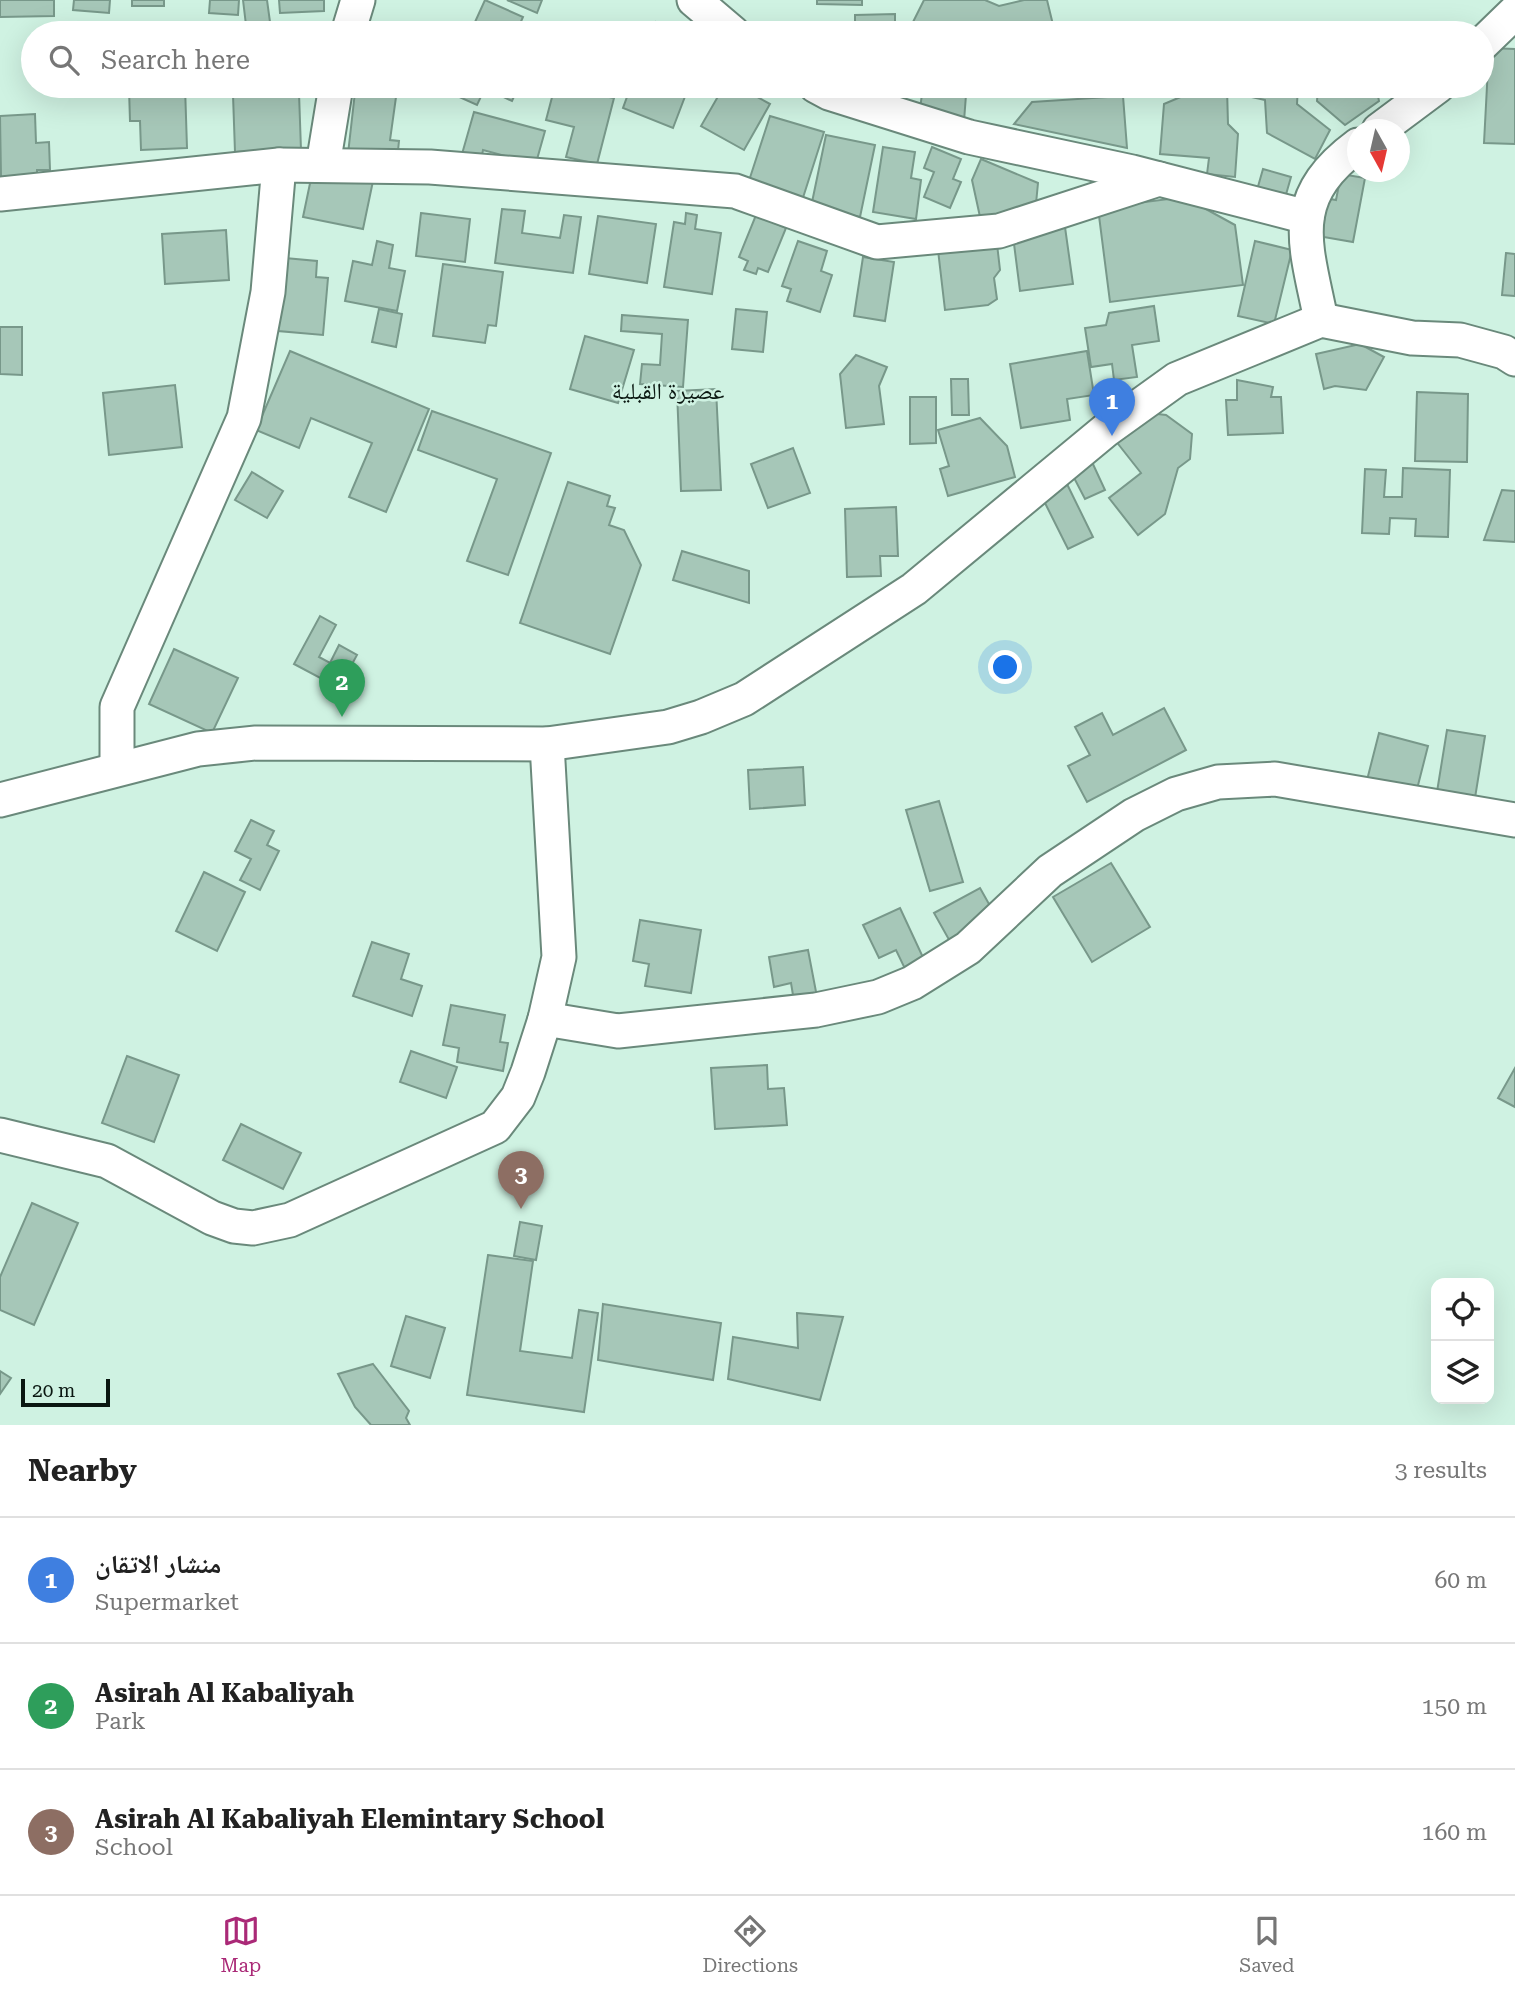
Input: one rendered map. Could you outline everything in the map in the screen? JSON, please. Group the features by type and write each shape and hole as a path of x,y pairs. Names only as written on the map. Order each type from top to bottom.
{"street":[{"path":"352,21 358,0"},
{"path":"694,0 719,21"},
{"path":"1494,32 1515,10 1503,0"},
{"path":"323,165 334,98"},
{"path":"845,98 970,138 1159,179 1307,217"},
{"path":"1394,119 1422,98"},
{"path":"1321,320 1306,243 1307,217 1316,187 1328,169 1347,153"},
{"path":"117,768 117,707 244,418 268,292 279,165"},
{"path":"0,194 279,165 430,167 734,191 877,242 999,231 1159,179"},
{"path":"0,800 198,749 256,743 547,744 668,727 744,699 914,589 1106,430 1177,379 1321,320 1412,338 1460,340 1504,352 1515,359"},
{"path":"0,1135 107,1161 212,1218 234,1226 271,1226 290,1220 495,1127 518,1097 545,1019 559,957 547,744"},
{"path":"545,1019 618,1031 816,1010 878,997 912,983 952,959 992,928 1050,872 1134,815 1176,794 1218,782 1275,779 1515,820"}],"building":[{"path":"0,0 54,0 54,16 0,17"},
{"path":"74,0 110,0 109,13 73,10"},
{"path":"132,0 164,0 164,6 132,6"},
{"path":"210,0 239,0 238,15 209,13"},
{"path":"243,0 267,0 270,21 246,21"},
{"path":"279,0 324,0 324,11 280,13"},
{"path":"485,0 523,17 521,21 475,21"},
{"path":"507,0 542,0 537,13"},
{"path":"817,0 862,0 862,5 817,4"},
{"path":"924,0 985,0 999,6 1024,0 1047,0 1052,21 914,21"},
{"path":"895,14 895,21 855,21 855,15"},
{"path":"1494,48 1515,49 1515,144 1484,143 1486,98 1494,98"},
{"path":"129,98 185,98 187,148 141,150 140,121 130,121"},
{"path":"233,98 299,98 301,150 235,152"},
{"path":"354,98 396,98 390,140 399,141 397,160 348,154"},
{"path":"462,98 480,98 477,105"},
{"path":"552,98 614,98 597,164 566,157 574,127 546,120"},
{"path":"627,98 684,98 673,128 623,108"},
{"path":"717,98 759,98 770,104 744,150 701,126"},
{"path":"921,98 966,98 964,121 919,117"},
{"path":"1123,98 1127,148 1014,124 1032,102"},
{"path":"1178,98 1227,98 1228,124 1238,134 1235,177 1207,174 1209,158 1160,154 1164,104"},
{"path":"1256,98 1297,98 1297,104 1330,130 1315,159 1267,133 1265,100"},
{"path":"1317,98 1378,98 1379,101 1354,119 1347,119 1345,125 1317,101"},
{"path":"474,112 545,131 534,170 520,160 483,150 481,160 462,154"},
{"path":"35,114 36,143 49,142 50,170 37,170 37,176 1,177 0,116"},
{"path":"770,116 824,132 800,207 746,190"},
{"path":"826,135 875,145 860,217 811,207"},
{"path":"883,147 915,152 911,178 921,180 916,219 873,212"},
{"path":"932,147 961,159 953,179 961,182 950,208 924,197 934,172 924,168"},
{"path":"981,159 1038,183 1035,214 982,226 972,180"},
{"path":"313,169 373,181 363,229 303,217"},
{"path":"1263,169 1291,177 1285,198 1257,190"},
{"path":"1341,174 1347,175 1347,182 1364,182 1353,242 1312,235 1319,197 1336,200"},
{"path":"1184,197 1235,225 1243,285 1110,302 1098,208"},
{"path":"502,209 525,211 522,233 560,238 564,215 581,217 573,273 495,263"},
{"path":"421,213 470,219 465,262 416,256"},
{"path":"686,213 697,215 695,229 721,233 712,294 664,287 674,222 685,224"},
{"path":"756,215 786,228 768,272 758,268 756,274 744,270 748,261 739,257"},
{"path":"598,216 656,224 647,283 589,274"},
{"path":"1064,220 1073,284 1020,291 1013,236"},
{"path":"226,230 229,280 165,284 162,234"},
{"path":"377,241 393,245 389,268 405,271 397,311 345,301 353,261 372,265"},
{"path":"798,241 827,251 821,271 832,275 820,312 787,301 791,289 782,286"},
{"path":"1255,241 1292,250 1274,324 1238,316"},
{"path":"997,244 1000,270 994,278 997,299 988,305 945,310 938,250"},
{"path":"1506,253 1515,254 1515,296 1502,295"},
{"path":"863,257 894,262 885,321 854,316"},
{"path":"285,258 317,261 316,277 328,278 323,335 278,331"},
{"path":"443,264 503,272 496,326 488,325 485,343 433,336"},
{"path":"1154,306 1159,341 1132,345 1137,377 1114,380 1112,364 1091,367 1085,328 1106,325 1109,313"},
{"path":"379,309 402,314 396,347 372,342"},
{"path":"736,309 767,312 763,352 732,349"},
{"path":"622,315 688,320 683,387 640,384 642,364 660,365 662,334 621,331"},
{"path":"0,327 22,327 22,375 0,374"},
{"path":"585,336 634,350 618,403 570,389"},
{"path":"1360,344 1384,357 1366,390 1335,386 1324,389 1316,354"},
{"path":"290,351 429,409 386,512 349,497 372,443 311,418 299,448 256,430"},
{"path":"1087,351 1094,395 1067,399 1070,420 1021,428 1010,364"},
{"path":"856,355 887,367 879,386 884,424 846,428 840,374"},
{"path":"951,379 968,379 969,415 952,415"},
{"path":"1237,380 1273,387 1271,397 1281,397 1283,433 1228,435 1226,400 1237,400"},
{"path":"175,385 182,447 109,455 103,393"},
{"path":"716,389 721,490 681,491 677,391"},
{"path":"1417,392 1468,394 1467,462 1415,461"},
{"path":"910,397 936,397 936,443 910,444"},
{"path":"432,411 551,453 508,575 467,561 497,479 418,450"},
{"path":"1149,413 1166,415 1192,434 1190,459 1178,468 1165,514 1138,535 1109,498 1141,473 1115,440"},
{"path":"980,418 1007,446 1015,477 948,496 940,469 949,466 938,430"},
{"path":"793,448 810,493 768,508 751,464"},
{"path":"1092,462 1105,490 1085,499 1071,472"},
{"path":"1403,468 1450,470 1448,537 1415,536 1416,519 1390,518 1389,534 1362,533 1365,469 1386,470 1384,497 1402,497"},
{"path":"252,472 283,491 267,518 235,500"},
{"path":"568,482 610,496 607,506 615,508 609,525 624,530 641,565 610,654 520,623"},
{"path":"1066,482 1093,537 1068,549 1041,495"},
{"path":"1502,490 1515,491 1515,542 1484,540"},
{"path":"896,507 898,556 880,556 881,576 847,577 845,509"},
{"path":"682,551 749,571 749,603 673,580"},
{"path":"320,616 336,625 319,657 330,663 339,645 357,655 339,688 294,664"},
{"path":"174,649 238,678 212,733 149,704"},
{"path":"1164,708 1186,750 1087,802 1068,766 1090,755 1075,727 1102,713 1113,735"},
{"path":"1447,730 1485,736 1474,804 1436,798"},
{"path":"1379,733 1428,746 1415,797 1366,784"},
{"path":"803,767 805,805 750,809 748,770"},
{"path":"939,801 963,882 930,891 906,810"},
{"path":"251,820 274,831 267,845 279,851 260,890 240,880 251,859 235,851"},
{"path":"1111,863 1150,927 1092,962 1053,897"},
{"path":"204,872 245,892 217,951 176,931"},
{"path":"980,888 998,920 952,945 934,913"},
{"path":"900,908 927,966 908,975 896,950 879,958 863,925"},
{"path":"640,920 701,930 691,993 645,986 649,964 633,961"},
{"path":"372,942 409,954 401,979 422,986 412,1016 353,996"},
{"path":"808,950 817,997 794,1001 791,983 774,987 769,957"},
{"path":"451,1005 505,1015 500,1042 508,1043 503,1071 457,1062 459,1048 443,1045"},
{"path":"411,1051 457,1067 446,1098 400,1082"},
{"path":"127,1056 179,1075 154,1142 102,1123"},
{"path":"767,1065 768,1089 784,1088 787,1125 715,1129 711,1068"},
{"path":"1515,1068 1515,1107 1498,1098"},
{"path":"241,1124 301,1153 283,1189 223,1160"},
{"path":"32,1203 78,1223 34,1325 0,1310 0,1277"},
{"path":"520,1222 542,1226 536,1260 514,1256"},
{"path":"488,1255 533,1261 520,1351 572,1358 579,1310 598,1313 584,1412 467,1395"},
{"path":"603,1304 721,1323 713,1380 598,1360"},
{"path":"797,1313 843,1317 820,1400 728,1379 733,1337 798,1348"},
{"path":"406,1316 445,1328 430,1378 391,1366"},
{"path":"373,1364 409,1411 406,1418 410,1425 371,1425 355,1407 338,1374"},
{"path":"0,1371 11,1378 0,1394"}],"place":[{"name":"منشار الاتقان","path":"1112,436"},
{"name":"Asirah Al Kabaliyah","path":"342,717"},
{"name":"Asirah Al Kabaliyah Elemintary School","path":"521,1209"}],"district":[{"name":"عصيرة القبلية","path":"668,391"}]}
